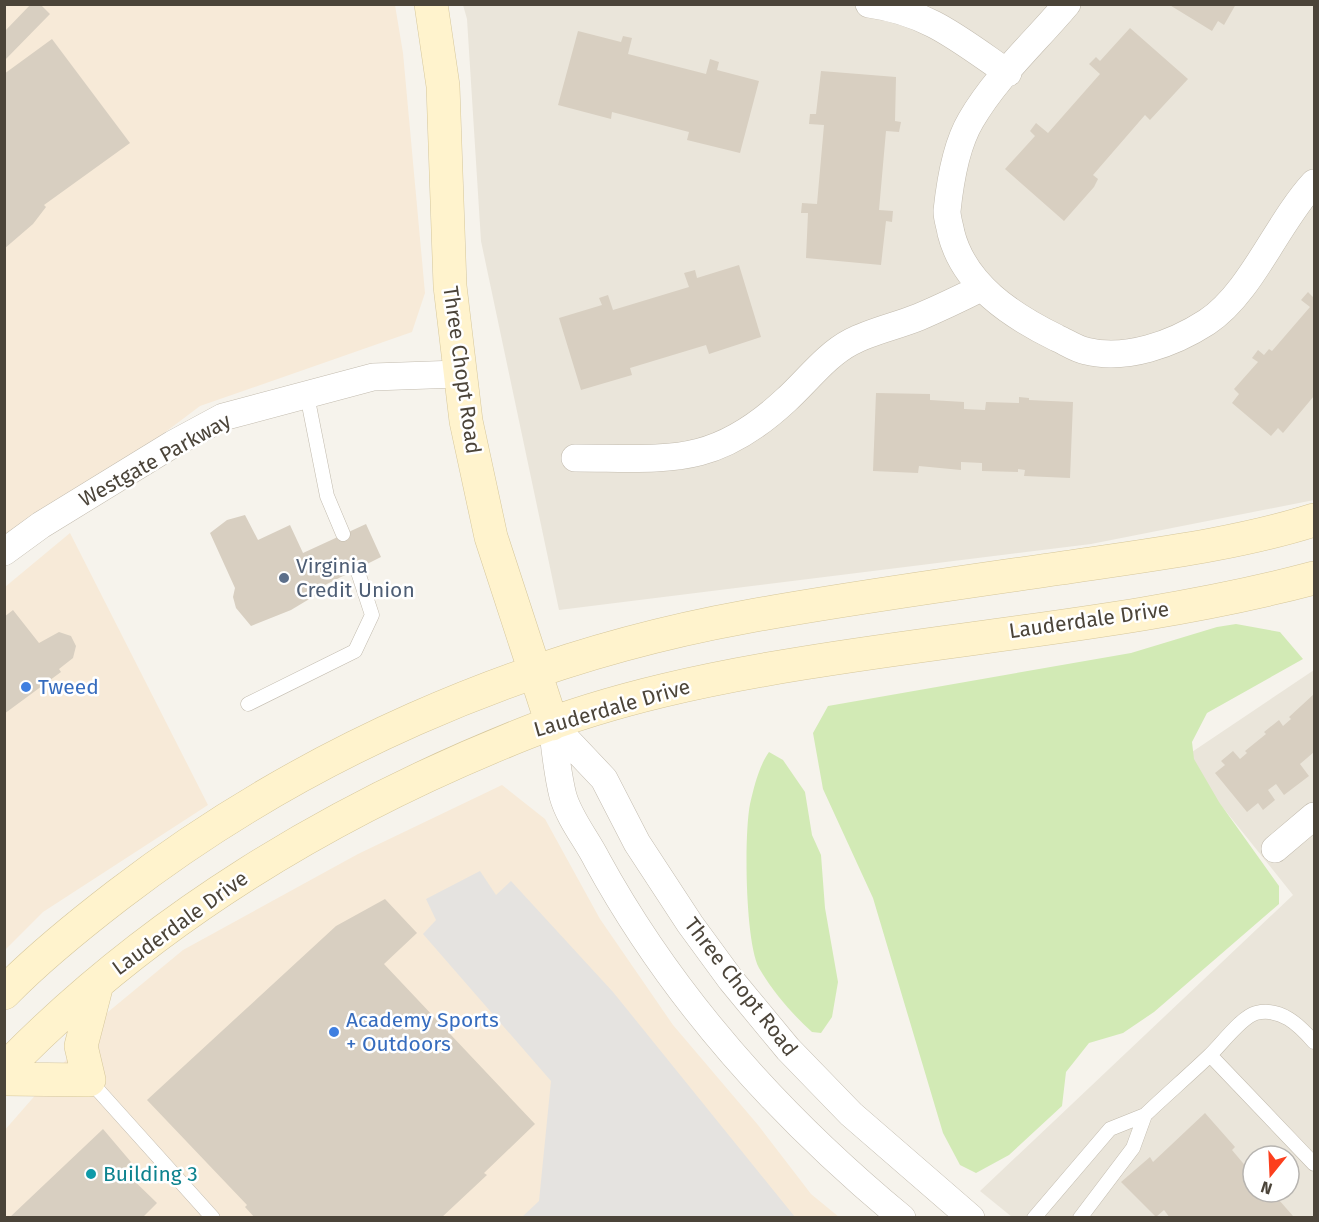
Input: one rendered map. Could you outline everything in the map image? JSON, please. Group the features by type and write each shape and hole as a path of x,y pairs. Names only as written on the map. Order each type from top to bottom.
{"main road":[{"name":"Three Chopt Road","path":"431,4 443,86 450,286 465,421 491,537 552,724"},
{"path":"9,978 148,872 271,791 390,729 458,700 609,649 744,617 1135,557 1239,539 1314,520"},
{"name":"Lauderdale Drive","path":"4,1070 97,984 166,929 295,844 344,816 447,766 552,724 618,704 748,673 1210,603 1314,578"},
{"path":"4,1078 89,1080 81,1046 97,984"}],"street":[{"path":"869,4 899,8 938,26 1008,73"},
{"path":"1067,4 991,90 970,122 958,155 947,215 954,244 965,268 981,288 1014,314 1086,351 1131,353 1171,340 1207,322 1231,302 1300,199 1314,183"},
{"path":"575,458 677,458 715,450 748,432 785,401 823,363 850,343 920,316 981,288"},
{"name":"Westgate Parkway","path":"4,552 41,525 173,444 223,417 373,377 458,374"},
{"name":"Three Chopt Road","path":"552,724 564,798 605,875 679,988 736,1058 796,1123 902,1218"},
{"name":"Three Chopt Road","path":"552,724 604,779 637,843 684,915 759,1014 851,1114 971,1218"},
{"path":"1275,849 1314,816"}],"lane":[{"path":"307,395 327,496 343,534"},
{"path":"248,704 355,651 372,615 357,569"},
{"path":"1034,1218 1110,1129 1144,1115 1255,1013 1277,1012 1300,1026 1314,1042"},
{"path":"1210,1055 1314,1164"},
{"path":"89,1080 213,1218"},
{"path":"1080,1218 1133,1148 1144,1115"}],"shaded area":[{"path":"5,5 395,5 403,53 425,293 412,332 200,406 5,553"},
{"path":"463,5 1314,5 1314,500 1091,544 559,610 481,241 467,19"},
{"path":"70,533 208,805 43,912 5,950 5,587"},
{"path":"1314,670 1314,1217 1012,1217 980,1191 1293,895 1183,758"},
{"path":"502,785 545,819 600,919 673,1025 758,1125 811,1194 839,1217 5,1217 4,1131 108,1012 183,950 358,854"},
{"path":"480,871 496,895 511,881 613,992 795,1217 522,1217 539,1201 551,1081 423,934 436,920 426,899"}],"green space":[{"path":"1236,624 1280,632 1303,659 1207,713 1192,742 1194,759 1219,802 1279,886 1279,904 1154,1012 1123,1033 1089,1043 1066,1072 1062,1106 1009,1155 976,1173 960,1165 943,1133 873,898 823,789 813,733 828,706 1131,653 1217,627"},
{"path":"769,752 783,760 805,792 812,835 821,855 825,908 838,982 832,1017 821,1033 812,1032 783,1002 759,968 754,954 748,912 748,819 757,777"}],"building":[{"path":"31,4 40,4 50,14 4,61 4,32"},
{"path":"1168,4 1236,4 1224,25 1218,21 1212,31"},
{"path":"1130,28 1188,79 1150,120 1145,115 1093,175 1098,179 1094,187 1064,221 1005,169 1035,136 1030,131 1036,123 1048,133 1100,74 1089,64 1096,57 1100,61"},
{"path":"578,31 621,42 623,36 632,38 628,54 706,74 710,59 719,62 717,70 759,81 740,153 687,140 689,132 612,112 611,119 558,105"},
{"path":"52,39 130,143 44,205 46,207 33,224 4,249 4,74"},
{"path":"821,71 896,77 895,121 901,122 899,132 886,131 879,210 893,211 892,222 886,221 881,265 806,258 808,213 801,213 802,203 817,204 824,125 809,124 810,114 816,114"},
{"path":"739,265 761,337 709,354 706,345 630,368 632,375 581,390 559,318 602,305 599,298 608,295 613,310 689,287 684,273 695,270 697,278"},
{"path":"1308,292 1314,298 1314,396 1283,433 1278,428 1271,436 1232,403 1239,394 1234,389 1258,362 1252,358 1258,350 1264,355 1269,349 1272,351 1310,307 1301,300"},
{"path":"876,393 930,394 930,400 964,402 964,409 985,410 986,402 1019,403 1019,397 1029,398 1029,400 1073,402 1070,478 1024,476 1025,470 1018,469 1018,472 982,471 982,463 961,462 961,470 919,466 918,473 873,471"},
{"name":"Virginia Credit Union","path":"245,515 258,540 290,525 303,553 366,524 381,557 319,588 321,592 291,610 251,626 236,608 233,597 235,588 210,533 227,520"},
{"path":"13,610 39,643 59,632 71,636 76,646 73,658 59,669 61,672 4,714 4,617"},
{"path":"1314,694 1314,752 1300,764 1309,776 1284,795 1276,784 1268,790 1275,800 1263,810 1258,803 1247,812 1215,773 1225,765 1221,761 1233,751 1240,759 1247,753 1245,751 1266,734 1264,732 1279,720 1283,726 1291,719 1289,717"},
{"name":"Academy Sports + Outdoors","path":"385,899 417,933 384,964 535,1124 484,1173 487,1175 441,1218 255,1218 245,1207 247,1205 147,1100 336,926"},
{"path":"1205,1113 1235,1147 1232,1150 1241,1161 1241,1204 1282,1204 1293,1216 1292,1218 1170,1218 1164,1210 1156,1217 1121,1182 1150,1157 1153,1162"},
{"name":"Building 3","path":"103,1129 131,1162 123,1170 157,1203 142,1218 9,1218"}],"place":[{"name":"Virginia Credit Union","path":"284,578"},
{"name":"Tweed","path":"26,687"},
{"name":"Academy Sports + Outdoors","path":"334,1032"},
{"name":"Building 3","path":"91,1174"}]}
